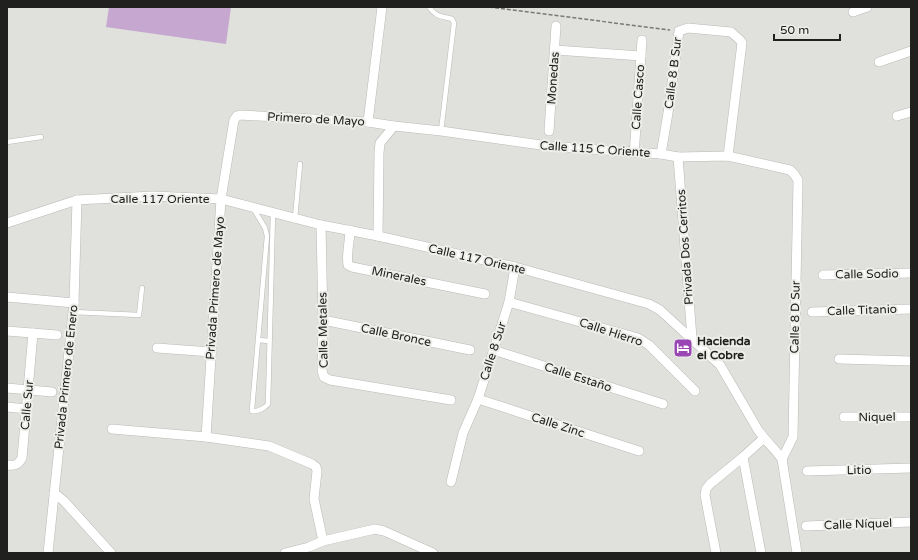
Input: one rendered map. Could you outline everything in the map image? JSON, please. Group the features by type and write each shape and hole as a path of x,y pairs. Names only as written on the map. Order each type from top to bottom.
{"street":[{"path":"368,122 382,7"},
{"path":"853,12 867,7"},
{"name":"Monedas","path":"549,131 556,26"},
{"name":"Calle 8 B Sur","path":"661,154 679,31 688,28 731,32 742,43 728,156"},
{"name":"Calle Casco","path":"634,153 642,40"},
{"path":"555,50 641,56"},
{"path":"879,62 911,52"},
{"path":"898,116 911,112"},
{"name":"Primero de Mayo","path":"237,116 368,122 394,126"},
{"name":"Privada Primero de Mayo","path":"206,437 221,199 234,120 237,116"},
{"path":"378,236 380,143 394,126"},
{"name":"Calle 115 C Oriente","path":"394,126 548,146 678,156 728,156 790,170 794,174"},
{"name":"Privada Dos Cerritos","path":"678,156 692,338"},
{"name":"Calle 8 D Sur","path":"782,459 793,437 798,180 794,174"},
{"name":"Calle 117 Oriente","path":"7,223 77,200 153,196 221,199 321,225 378,236 515,267 649,304 660,310 720,365 758,430 774,447 782,459 797,553"},
{"name":"Privada Primero de Enero","path":"48,553 74,308 77,200"},
{"name":"Calle Metales","path":"321,225 323,320 322,371 324,376 330,380 451,400"},
{"name":"Minerales","path":"350,230 347,260 348,265 486,294"},
{"name":"Calle 8 Sur","path":"451,482 463,433 478,399 510,302 515,267"},
{"name":"Calle Sodio","path":"823,275 911,273"},
{"path":"7,297 74,308"},
{"name":"Calle Hierro","path":"510,302 638,338 649,345 695,391"},
{"name":"Calle Titanio","path":"812,312 911,309"},
{"name":"Calle Bronce","path":"323,320 470,350"},
{"path":"7,331 57,335"},
{"name":"Calle Sur","path":"7,465 13,466 19,464 22,458 33,333"},
{"path":"157,348 211,352"},
{"name":"Calle Estaño","path":"493,350 663,404"},
{"path":"839,359 911,361"},
{"path":"7,388 52,392"},
{"name":"Calle Zinc","path":"478,399 639,451"},
{"path":"7,407 27,409"},
{"name":"Niquel","path":"844,418 911,417"},
{"path":"112,429 206,437 270,446 312,464 316,467 317,471 314,499 323,542"},
{"path":"716,553 705,494 706,489 764,438"},
{"path":"743,457 761,553"},
{"name":"Litio","path":"807,471 911,468"},
{"path":"54,493 64,501 111,553"},
{"name":"Calle Níquel","path":"806,526 911,522"},
{"path":"285,553 375,529 384,531 433,553"}],"lane":[{"path":"429,7 436,15 452,19 454,23 441,131"},
{"path":"7,142 41,137"},
{"path":"295,218 300,164"},
{"path":"253,208 266,232 252,411 265,407 268,404 273,213"},
{"path":"263,281 271,282"},
{"path":"74,308 139,315 142,288"},
{"path":"258,340 270,341"}],"path":[{"path":"489,7 679,31"}],"shaded area":[{"path":"109,7 231,7 226,44 106,27"}],"place":[{"name":"Hacienda el Cobre","path":"683,348"}]}
